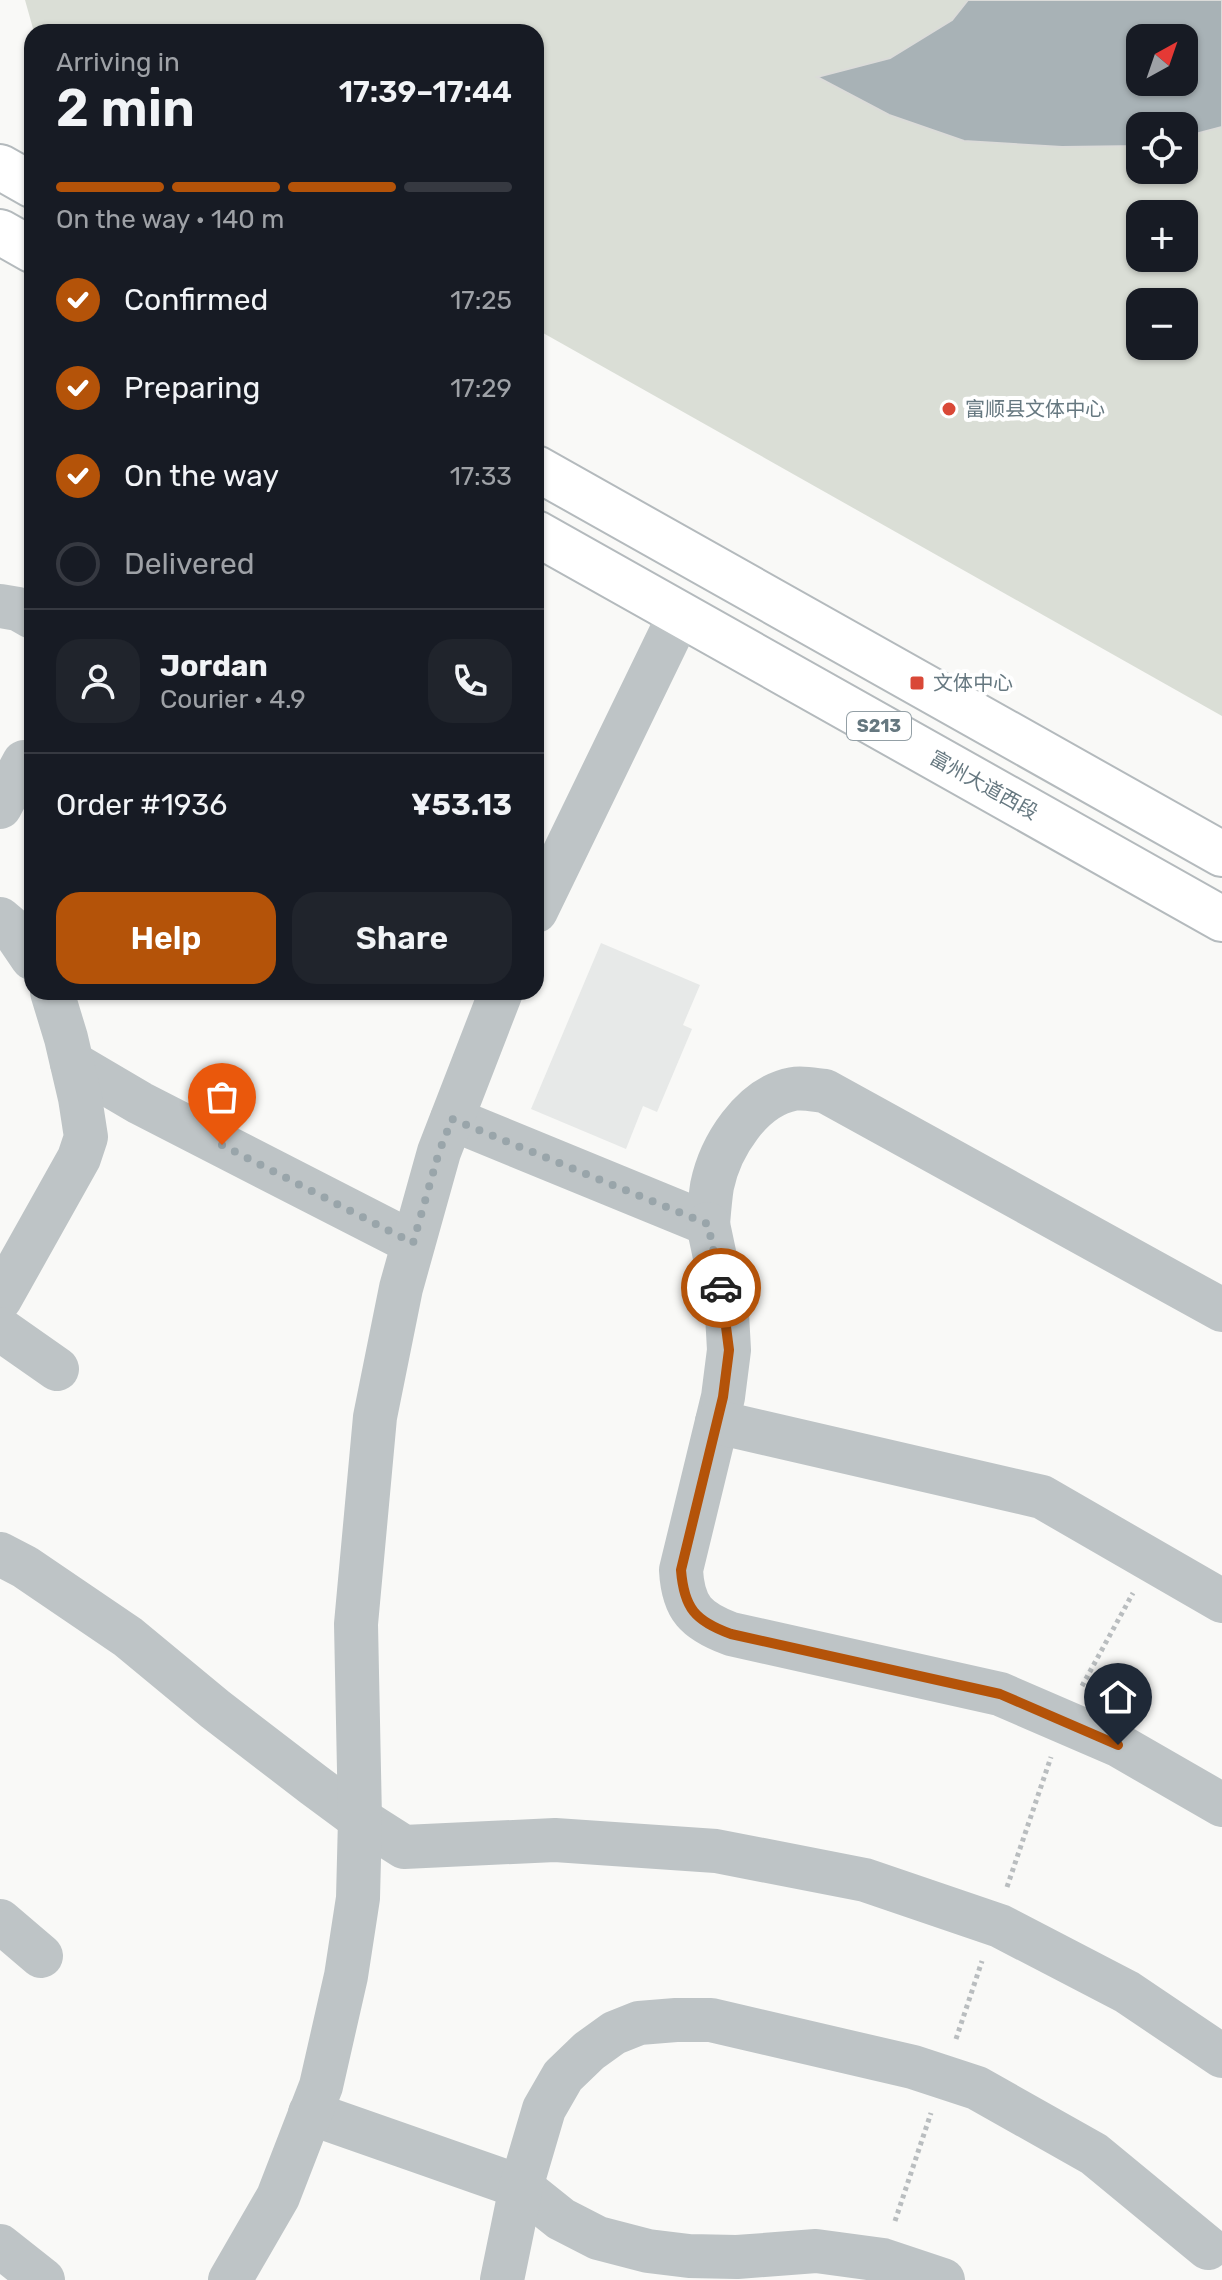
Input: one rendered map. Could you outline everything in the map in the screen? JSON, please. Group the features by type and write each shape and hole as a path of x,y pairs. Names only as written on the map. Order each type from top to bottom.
{"main road":[{"path":"0,167 24,180"},
{"path":"0,232 24,246"},
{"name":"S213","path":"544,473 1222,854"},
{"name":"富州大道西段","path":"544,538 1222,919"}],"street":[{"path":"0,606 24,612"},
{"path":"544,894 680,614"},
{"path":"0,807 19,759"},
{"path":"0,919 13,930 24,946"},
{"path":"0,1299 79,1158 86,1137 72,1063 54,1000"},
{"path":"230,2280 278,2197 321,2086 346,1976 358,1898 357,1608 375,1417 401,1288 439,1152 498,1000"},
{"path":"72,1063 140,1103 413,1243"},
{"path":"1222,1310 825,1091 796,1088 771,1096 748,1116 726,1149 712,1185 708,1224 727,1314 729,1350 717,1422 681,1570 683,1591 692,1611 709,1626 731,1634 1000,1694 1118,1745 1222,1805"},
{"path":"452,1119 708,1224"},
{"path":"0,1329 57,1369"},
{"path":"717,1422 1042,1497 1222,1601"},
{"path":"0,1554 25,1567 128,1637 215,1709 360,1819 404,1847 555,1840 716,1851 865,1880 1000,1926 1127,1992 1222,2056"},
{"path":"0,1921 41,1956"},
{"path":"502,2280 521,2187 544,2109 563,2076 614,2033 639,2023 676,2020 711,2020 913,2067 977,2088 1094,2154 1208,2248"},
{"path":"310,2113 521,2187 561,2219 598,2238 648,2251 689,2256 816,2251 883,2260 943,2280"},
{"path":"0,2246 43,2280"}],"shaded area":[{"name":"富顺县文体中心","path":"25,0 1222,0 1222,716 544,334 544,24 32,24"},
{"path":"601,943 700,985 683,1025 692,1029 657,1112 643,1106 626,1149 531,1109"}],"building":[{"path":"968,0 1222,0 1222,127 1198,133 1198,112 1126,112 1126,146 1062,147 964,141 889,115 817,77 890,58 952,20"}],"way so far":[{"path":"222,1145 413,1243 439,1152 452,1119 708,1224 721,1288"}],"place":[{"name":"富顺县文体中心","path":"949,409"},
{"name":"文体中心","path":"917,683"}],"route":[{"path":"721,1288 727,1314 729,1350 723,1397 681,1570 683,1591 692,1611 709,1626 731,1634 1000,1694 1118,1745"}]}
